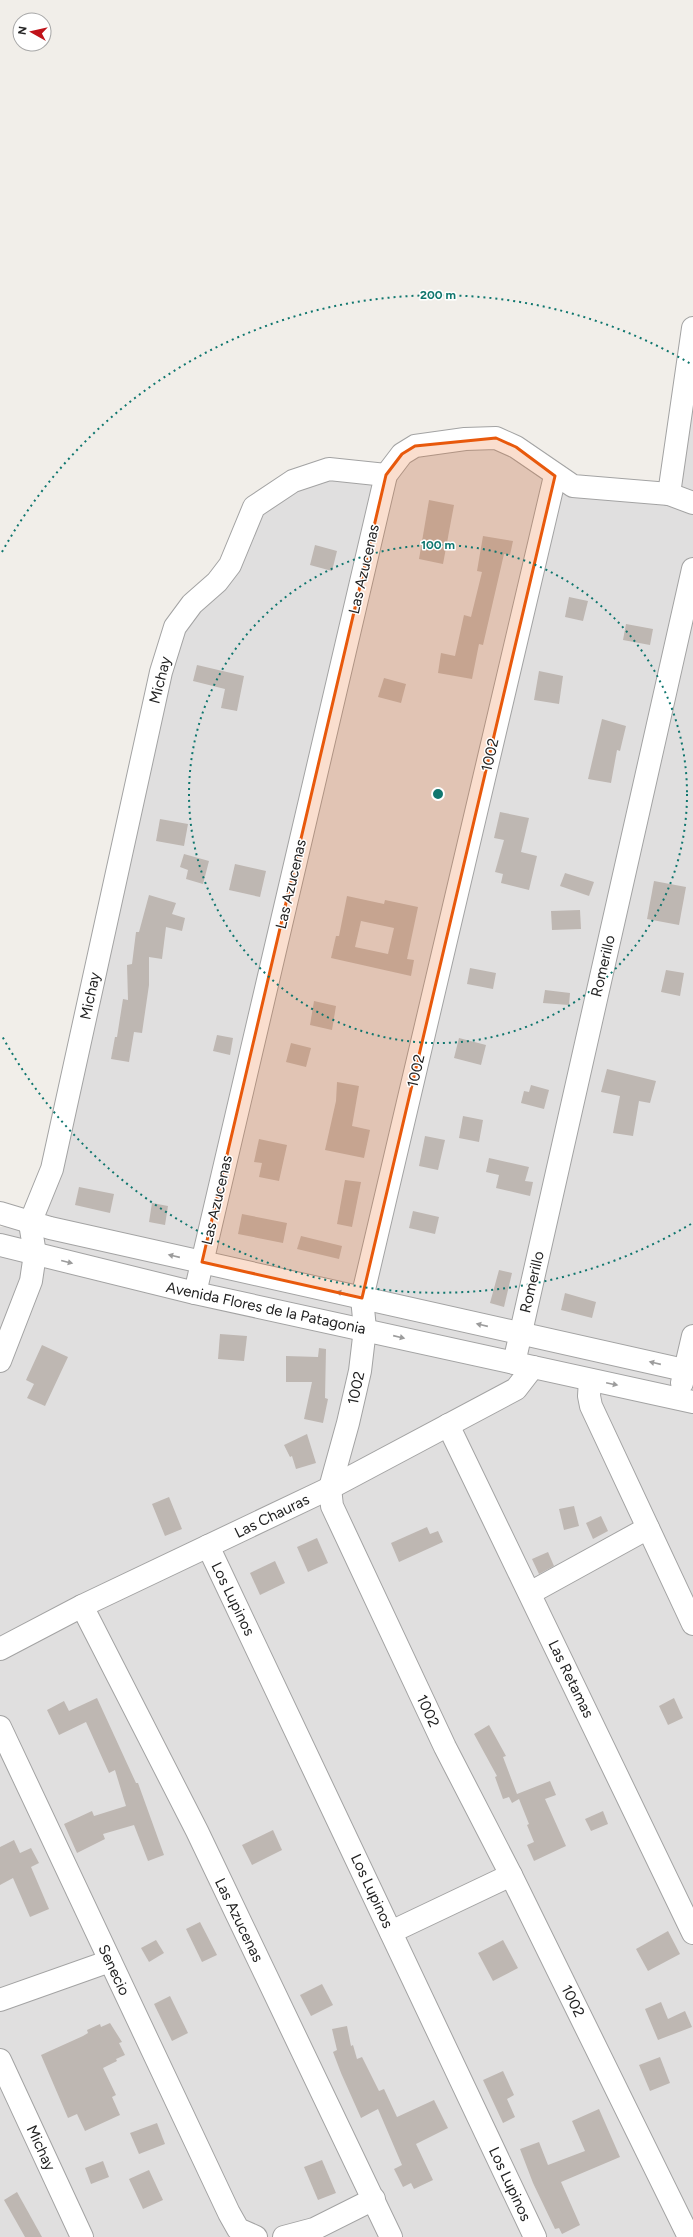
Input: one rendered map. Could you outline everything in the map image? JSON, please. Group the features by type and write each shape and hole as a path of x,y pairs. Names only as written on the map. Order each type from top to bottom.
{"street":[{"path":"669,494 693,328"},
{"path":"386,475 402,454 415,446 465,439 496,438 516,447 555,476 573,486 669,494 693,503"},
{"name":"Michay","path":"30,1223 52,1169 161,672 175,626 192,604 217,582 230,565 254,507 269,496 293,481 329,469 386,475"},
{"name":"Las Azucenas","path":"195,1293 386,475"},
{"name":"1002","path":"555,476 362,1298 365,1329 360,1371 348,1423 330,1488 332,1506 445,1747 511,1875 689,2237"},
{"name":"Romerillo","path":"523,1365 520,1333 693,569"},
{"name":"Avenida Flores de la Patagonia","path":"0,1213 30,1223 689,1371"},
{"path":"0,1361 31,1281 35,1254 30,1223"},
{"name":"Avenida Flores de la Patagonia","path":"0,1245 195,1293 365,1329 686,1401"},
{"path":"686,1401 693,1336"},
{"name":"Las Chauras","path":"0,1649 82,1606 330,1488 516,1389 523,1365"},
{"path":"590,1380 589,1396 591,1406 693,1624"},
{"name":"Las Retamas","path":"448,1425 530,1593 685,1895 693,1933"},
{"path":"530,1593 648,1528"},
{"name":"Los Lupinos","path":"208,1546 535,2237"},
{"name":"Las Azucenas","path":"82,1606 200,1838 391,2237"},
{"name":"Senecio","path":"0,1727 229,2213 238,2229 256,2237"},
{"path":"391,1932 511,1875"},
{"path":"0,2000 110,1962"},
{"name":"Michay","path":"0,2060 82,2237"},
{"path":"284,2237 314,2229 374,2199"}],"highlighted area":[{"path":"496,438 516,447 555,476 362,1298 202,1262 386,475 402,454 415,446"}],"shaded area":[{"path":"693,328 693,2237 0,2237 0,1227 30,1223 161,672 246,523 293,481 386,475 402,454 496,438 555,476 669,494"}],"building":[{"path":"429,500 454,505 443,564 419,559"},
{"path":"483,536 513,541 510,555 504,554 483,645 479,644 472,679 438,673 441,653 455,656 464,615 471,617 482,572 477,571"},
{"path":"315,545 337,551 332,571 310,565"},
{"path":"569,597 588,601 583,621 565,617"},
{"path":"626,624 653,629 650,645 623,640"},
{"path":"197,665 244,676 237,711 221,708 225,689 193,681"},
{"path":"539,671 563,676 559,704 534,700"},
{"path":"384,678 406,684 401,703 378,697"},
{"path":"602,719 626,726 620,751 617,750 611,783 588,779"},
{"path":"500,812 529,818 521,852 537,856 529,890 501,883 503,874 495,872 504,840 494,838"},
{"path":"160,819 188,824 184,846 156,841"},
{"path":"184,854 209,861 203,884 186,879 188,870 180,867"},
{"path":"235,864 266,871 260,897 229,890"},
{"path":"565,873 594,882 589,896 560,886"},
{"path":"654,881 686,887 679,925 647,919"},
{"path":"149,895 176,903 172,914 185,918 182,931 166,927 162,959 149,957 149,985 142,1033 134,1032 129,1062 111,1059 115,1037 117,1037 123,999 128,1000 127,965 132,964 136,932 139,932"},
{"path":"347,896 384,904 385,900 418,907 407,959 414,960 411,976 331,958 336,936 339,936","holes":["361,921 394,928 388,954 355,947"]},
{"path":"580,910 581,929 552,930 551,911"},
{"path":"470,968 496,973 493,989 467,984"},
{"path":"666,970 684,973 680,996 661,992"},
{"path":"545,990 570,993 569,1005 543,1003"},
{"path":"314,1001 336,1006 332,1030 310,1025"},
{"path":"217,1035 233,1038 230,1055 213,1051"},
{"path":"459,1038 486,1045 481,1065 454,1058"},
{"path":"291,1043 311,1048 306,1067 286,1062"},
{"path":"607,1069 656,1081 650,1103 639,1101 633,1136 613,1133 620,1096 601,1092"},
{"path":"337,1082 359,1086 352,1126 370,1130 364,1158 325,1150 336,1101"},
{"path":"531,1085 549,1090 544,1109 521,1103 524,1091 529,1092"},
{"path":"463,1116 483,1120 479,1142 459,1138"},
{"path":"425,1136 445,1140 438,1170 419,1166"},
{"path":"259,1139 287,1145 279,1181 259,1177 262,1163 254,1162"},
{"path":"489,1158 529,1167 525,1181 533,1182 530,1196 496,1188 499,1175 486,1172"},
{"path":"345,1180 361,1182 352,1227 337,1224"},
{"path":"79,1187 114,1194 110,1213 75,1205"},
{"path":"152,1203 168,1206 165,1225 149,1222"},
{"path":"413,1211 439,1217 435,1234 409,1228"},
{"path":"242,1214 287,1223 283,1243 238,1234"},
{"path":"301,1236 342,1246 339,1259 297,1249"},
{"path":"499,1270 512,1273 504,1307 490,1303"},
{"path":"565,1293 596,1302 592,1318 561,1310"},
{"path":"220,1334 247,1336 244,1361 218,1359"},
{"path":"42,1345 68,1357 45,1406 27,1398 34,1384 26,1380"},
{"path":"319,1348 326,1349 325,1398 328,1399 323,1423 304,1419 312,1382 286,1382 286,1356 318,1357"},
{"path":"307,1434 316,1463 296,1469 292,1456 290,1457 284,1445"},
{"path":"169,1497 182,1529 165,1536 152,1504"},
{"path":"574,1506 579,1526 564,1530 559,1509"},
{"path":"601,1516 608,1531 593,1539 586,1523"},
{"path":"427,1527 430,1534 438,1531 443,1542 399,1562 391,1543"},
{"path":"317,1538 328,1563 308,1572 297,1547"},
{"path":"548,1552 554,1566 539,1574 532,1559"},
{"path":"275,1561 285,1583 260,1595 250,1573"},
{"path":"97,1698 136,1783 138,1783 164,1855 148,1861 134,1825 103,1834 105,1839 77,1853 64,1824 92,1811 94,1816 126,1806 115,1770 109,1773 86,1722 59,1735 47,1710 64,1701 69,1711"},
{"path":"674,1698 683,1718 668,1725 659,1706"},
{"path":"489,1725 506,1756 503,1757 517,1794 550,1781 556,1795 545,1799 566,1846 534,1861 527,1845 534,1842 527,1825 529,1824 519,1799 512,1803 509,1797 503,1799 495,1777 497,1776 474,1734"},
{"path":"603,1811 608,1824 591,1831 585,1819"},
{"path":"273,1830 282,1850 252,1865 242,1845"},
{"path":"14,1840 20,1853 31,1848 39,1863 31,1867 49,1909 30,1917 13,1878 0,1885 0,1847"},
{"path":"200,1922 217,1955 202,1962 186,1929"},
{"path":"668,1931 680,1954 648,1971 636,1949"},
{"path":"156,1940 164,1953 149,1962 141,1948"},
{"path":"503,1940 518,1968 493,1981 478,1953"},
{"path":"322,1984 333,2005 311,2016 300,1995"},
{"path":"170,1996 188,2033 172,2041 154,2004"},
{"path":"661,2002 668,2019 685,2011 692,2027 658,2040 645,2009"},
{"path":"110,2023 122,2042 119,2043 125,2055 103,2068 116,2095 112,2097 120,2115 85,2131 77,2114 68,2118 41,2055 83,2036 88,2033 87,2030 100,2024 101,2027"},
{"path":"347,2026 351,2046 353,2045 357,2059 362,2057 379,2091 384,2089 397,2117 434,2100 448,2128 416,2144 433,2180 414,2189 411,2183 403,2187 394,2169 402,2165 378,2109 361,2118 333,2052 337,2050 332,2029"},
{"path":"660,2057 670,2083 650,2091 639,2065"},
{"path":"503,2071 514,2095 507,2099 515,2117 503,2123 483,2080"},
{"path":"599,2109 620,2157 561,2182 580,2225 562,2234 559,2228 555,2229 533,2183 520,2149 539,2142 548,2165 585,2151 572,2121"},
{"path":"157,2123 165,2144 139,2154 130,2133"},
{"path":"322,2160 336,2193 318,2200 304,2167"},
{"path":"103,2161 109,2177 91,2184 85,2168"},
{"path":"149,2170 163,2200 143,2209 129,2179"},
{"path":"17,2192 42,2237 25,2237 4,2200"}]}
